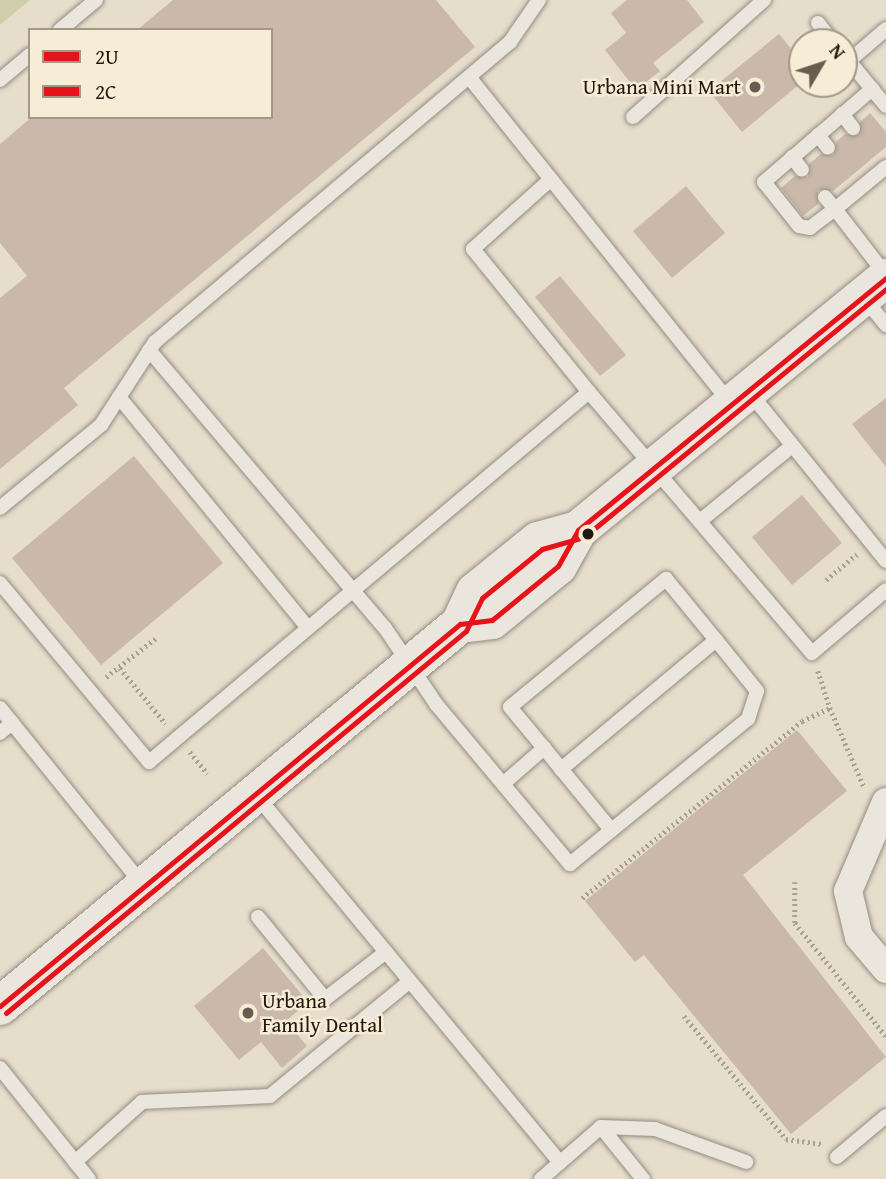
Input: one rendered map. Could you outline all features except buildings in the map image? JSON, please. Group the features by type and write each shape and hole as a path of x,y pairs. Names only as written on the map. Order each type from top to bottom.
{"main road":[{"path":"0,1006 460,624 475,592 538,541 578,530 739,397 880,293"}],"street":[{"path":"882,812 848,891 859,937 886,969"}],"lane":[{"path":"62,28 96,0"},
{"path":"0,508 101,425 149,350 510,42 539,0"},
{"path":"633,117 764,0"},
{"path":"818,23 822,28"},
{"path":"858,49 886,29"},
{"path":"0,80 28,57"},
{"path":"858,72 886,106"},
{"path":"469,77 551,179 739,397 792,446 886,561"},
{"path":"872,89 764,181 799,226 810,228 886,167 875,156"},
{"path":"842,114 853,128"},
{"path":"817,135 828,148"},
{"path":"792,157 802,170"},
{"path":"851,176 861,189"},
{"path":"551,179 473,249 589,392 812,653 886,590"},
{"path":"825,197 835,209 880,293"},
{"path":"149,350 352,591 503,784 570,864 748,719 757,691 666,579 510,707 611,830"},
{"path":"0,583 149,762 589,392"},
{"path":"119,397 308,628"},
{"path":"700,522 792,446"},
{"path":"561,769 716,640"},
{"path":"0,708 144,886"},
{"path":"0,733 12,723"},
{"path":"503,784 544,748"},
{"path":"255,794 561,1162"},
{"path":"258,917 325,999 386,952"},
{"path":"75,1162 142,1102 270,1096 410,981"},
{"path":"0,1068 89,1179"},
{"path":"837,1157 886,1116"},
{"path":"601,1127 643,1179"},
{"path":"541,1179 601,1127 655,1129 746,1163"}],"path":[{"path":"826,580 871,542"},
{"path":"99,668 107,679 156,638"},
{"path":"812,653 830,708 882,812"},
{"path":"582,898 802,721 830,708"},
{"path":"795,882 795,923 886,1036"},
{"path":"684,1016 786,1139 826,1144 837,1157"}],"green space":[{"path":"0,0 30,0 0,25"}],"transit line":[{"name":"2U","path":"0,1006 460,624 492,620 558,566 578,530 886,278"},
{"name":"2C","path":"6,1013 466,631 482,598 542,549 584,537 886,289"}],"place":[{"name":"Urbana Mini Mart","path":"755,87"},
{"name":"Urbana Family Dental","path":"248,1013"}]}
